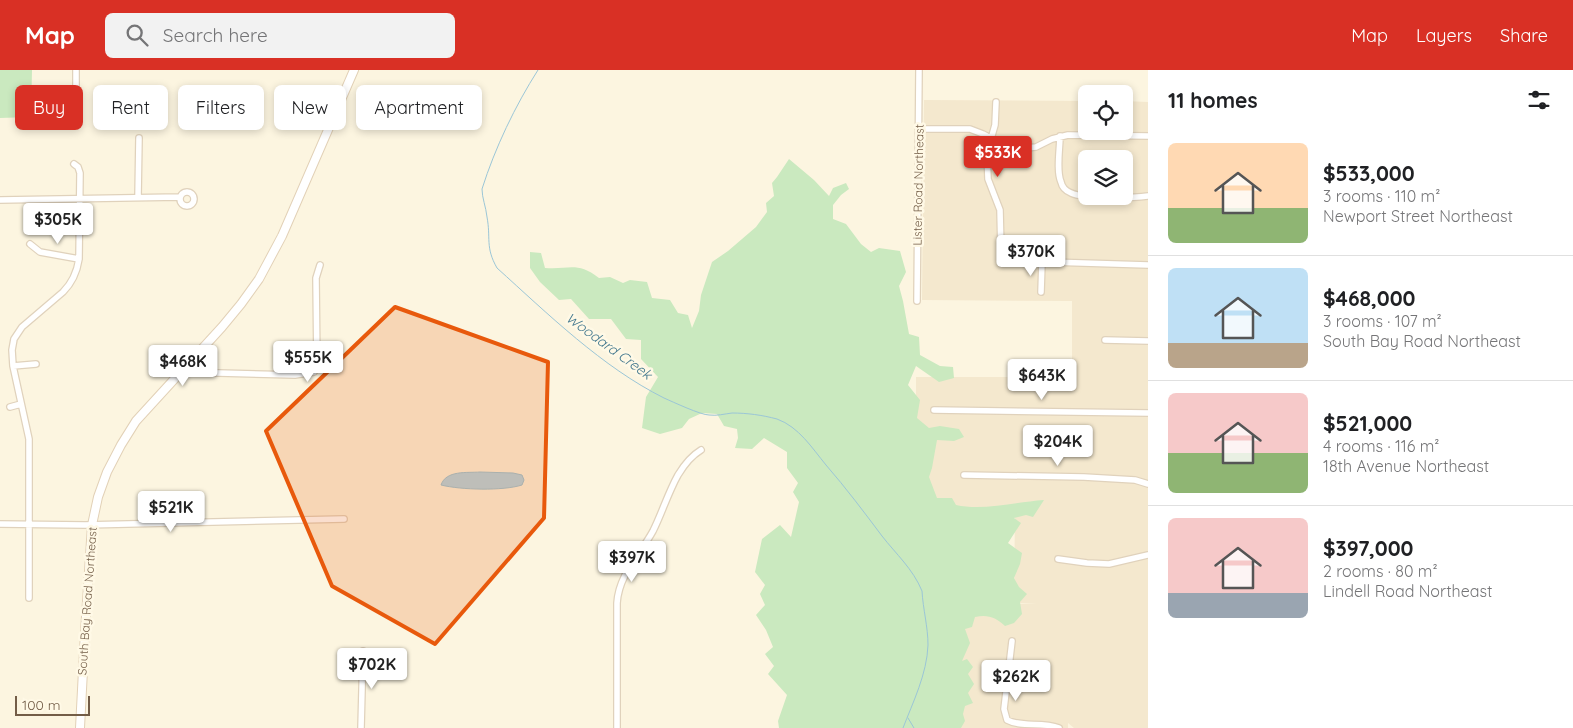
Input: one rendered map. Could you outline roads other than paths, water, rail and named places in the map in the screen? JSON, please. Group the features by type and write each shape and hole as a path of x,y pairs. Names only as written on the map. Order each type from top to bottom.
{"street":[{"path":"76,70 76,85"},
{"name":"South Bay Road Northeast","path":"80,728 92,525 102,485 121,445 136,421 241,304 267,265 286,228 354,70"},
{"name":"Lister Road Northeast","path":"917,301 919,70"},
{"path":"996,102 996,117 987,153 988,178 1000,210 1000,247 1004,258 1042,262 1148,265"},
{"path":"919,128 965,128 1017,149 1036,147 1060,136 1148,136"},
{"path":"1060,136 1059,175 1066,191 1085,197 1148,196"},
{"path":"138,197 139,138"},
{"path":"29,598 29,439 13,366 12,350 17,332 69,286 76,273 79,259 80,173 78,167 74,164"},
{"path":"0,200 180,197"},
{"path":"30,244 40,252 79,259"},
{"path":"1041,292 1042,262"},
{"path":"181,372 295,375 314,372 317,367 316,278 320,266"},
{"path":"1105,340 1148,341"},
{"path":"13,366 36,364"},
{"path":"10,407 21,404"},
{"path":"934,410 1148,413"},
{"path":"617,728 617,602 621,584 653,531 678,475 690,458 701,450"},
{"path":"964,475 1135,480 1148,484"},
{"path":"0,524 92,525 344,519"},
{"path":"1058,559 1109,564 1148,555"},
{"path":"1012,641 1004,709 1008,720 1013,724 1051,724 1058,728"},
{"path":"361,728 363,651"}],"water":[{"path":"480,472 513,473 522,475 524,480 522,485 493,489 459,488 441,485 447,477 452,475"}],"waterway":[{"name":"Woodard Creek","path":"538,70 506,128 482,189 493,261 497,268 576,339 641,385 664,398 705,414 743,413 777,419 792,427 804,439 848,491 909,569 922,591 928,638 927,656 919,688 903,728"},
{"path":"908,718 914,728"}]}
